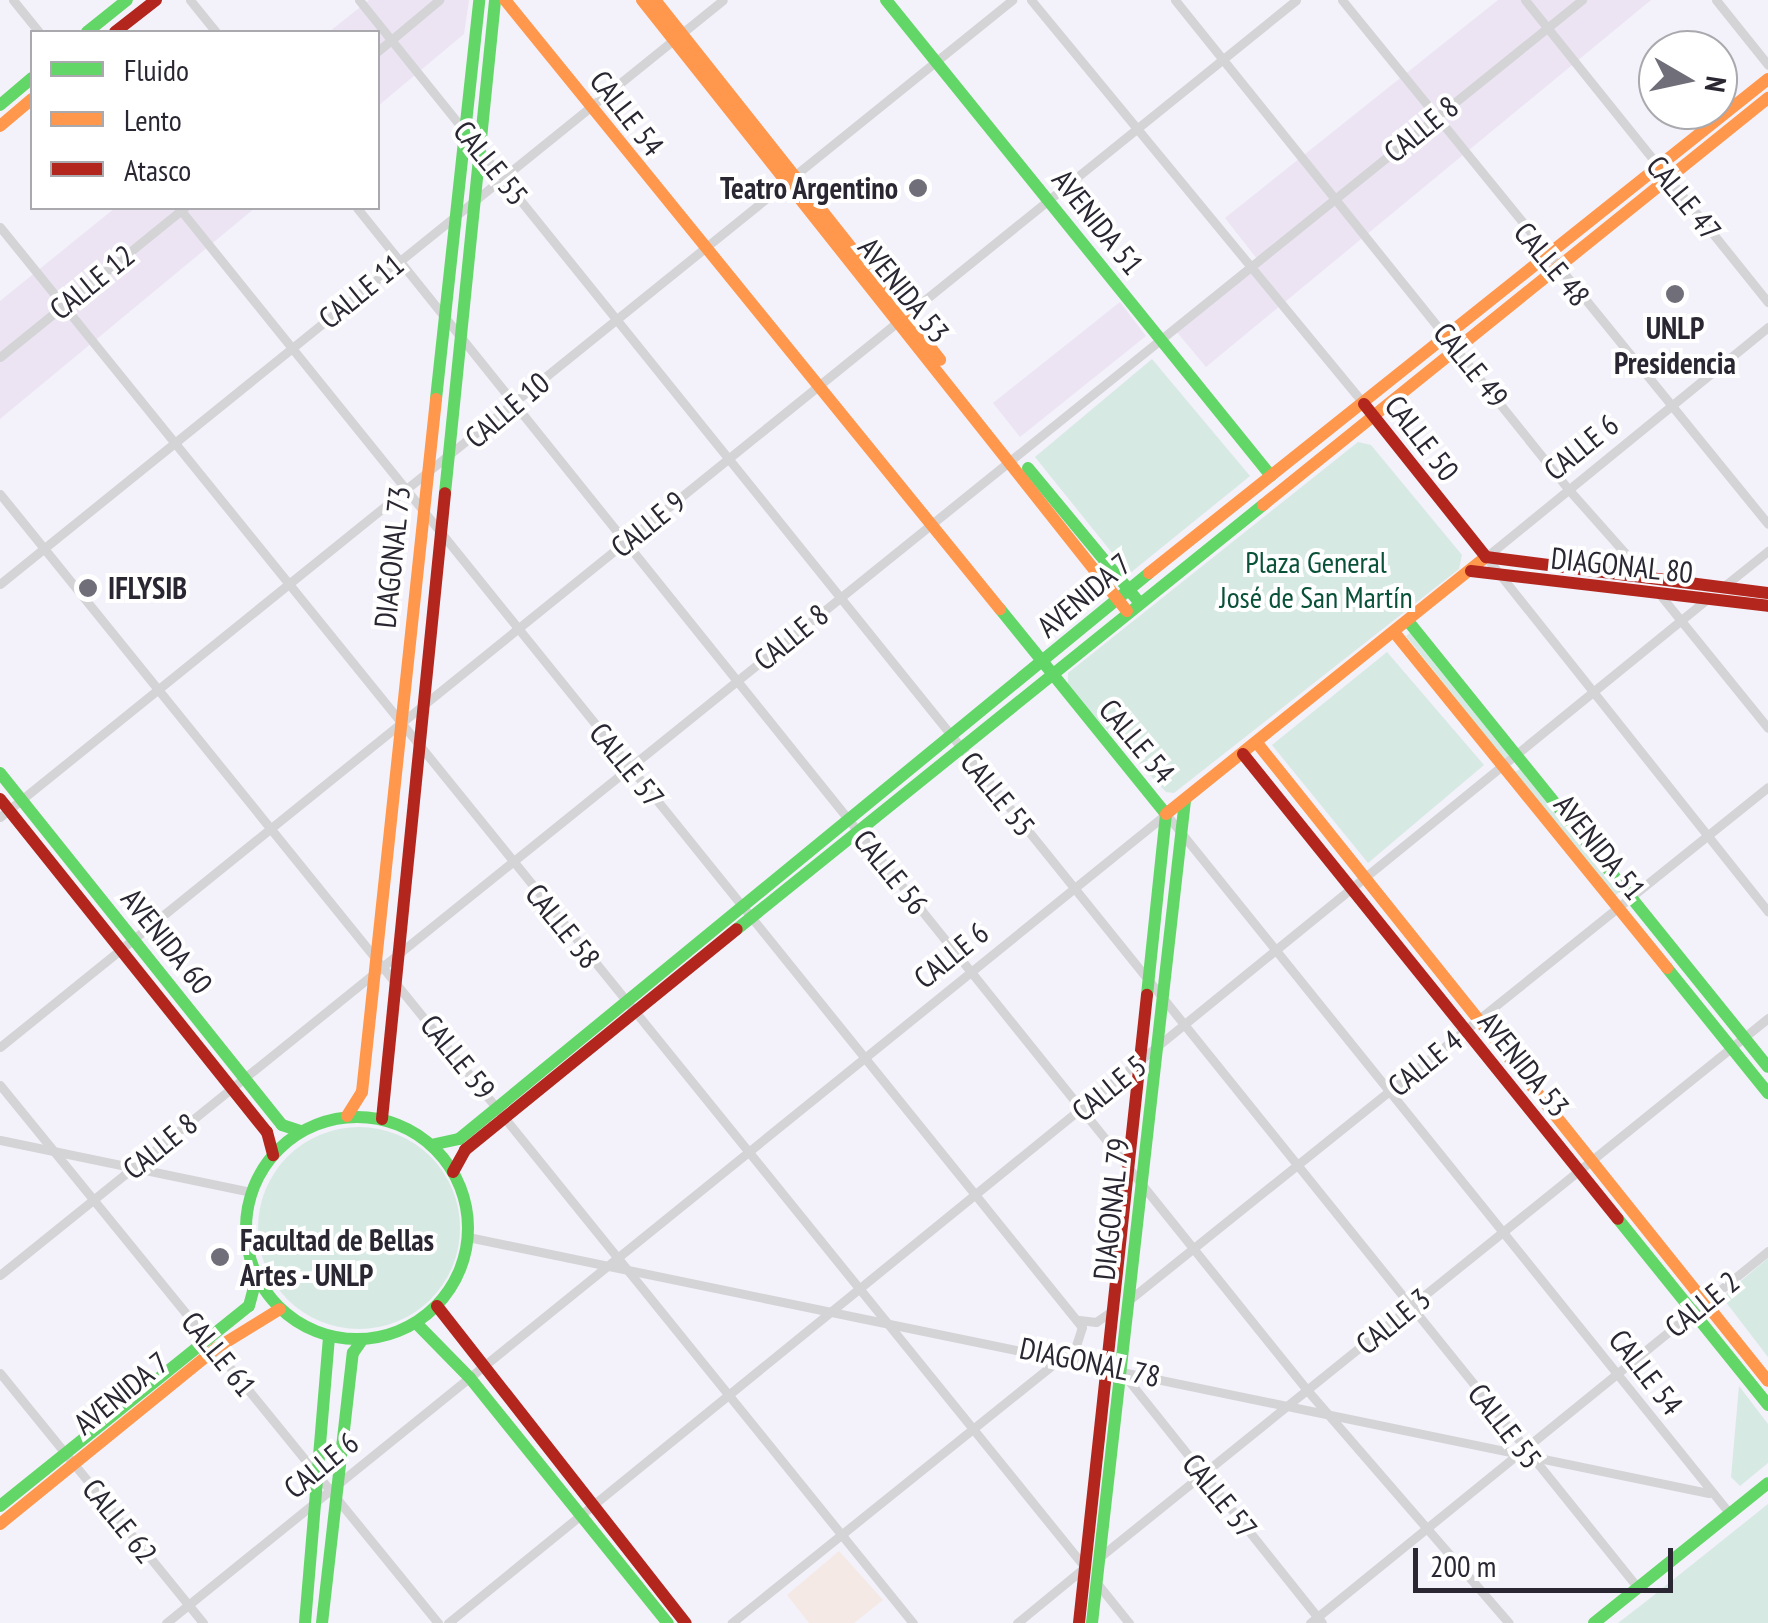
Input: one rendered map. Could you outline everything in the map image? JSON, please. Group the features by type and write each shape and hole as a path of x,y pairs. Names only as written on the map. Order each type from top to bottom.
{"main road":[{"path":"90,30 127,0"},
{"path":"118,30 156,0"},
{"name":"DIAGONAL 73","path":"382,1119 382,968 400,722 479,0"},
{"name":"DIAGONAL 73","path":"348,1116 362,1092 382,968 396,956 495,0"},
{"name":"CALLE 54","path":"506,0 927,527 1166,814"},
{"name":"AVENIDA 53","path":"642,0 678,37 789,180 1128,597"},
{"name":"AVENIDA 53","path":"656,0 678,37"},
{"name":"AVENIDA 51","path":"886,0 1271,476"},
{"name":"AVENIDA 7","path":"1664,173 1768,79"},
{"path":"0,105 30,80"},
{"name":"AVENIDA 7","path":"1045,669 1127,611 1128,597 1664,173 1768,98"},
{"path":"0,126 30,102"},
{"name":"AVENIDA 7","path":"431,1144 458,1138 501,1111 957,743 1271,476 1368,410"},
{"name":"CALLE 50","path":"1368,410 1486,558"},
{"name":"CALLE 6","path":"1166,814 1486,558"},
{"name":"DIAGONAL 80","path":"1486,558 1768,593"},
{"name":"DIAGONAL 80","path":"1471,571 1768,606"},
{"name":"AVENIDA 51","path":"1408,621 1768,1067"},
{"name":"AVENIDA 51","path":"1394,632 1768,1093"},
{"name":"AVENIDA 53","path":"1257,743 1768,1381"},
{"name":"AVENIDA 53","path":"1243,754 1768,1405"},
{"name":"AVENIDA 60","path":"0,773 282,1124 301,1132"},
{"name":"DIAGONAL 79","path":"1079,1623 1113,1367 1127,1301 1152,1052 1185,800"},
{"name":"AVENIDA 60","path":"3,809 268,1132 273,1155"},
{"name":"DIAGONAL 79","path":"1092,1623 1113,1367 1112,1311 1166,814"},
{"path":"362,1092 380,1093"},
{"name":"AVENIDA 7","path":"454,1172 464,1150 501,1111"},
{"path":"330,1343 362,1340 416,1323 437,1306 457,1277 468,1237 465,1199 454,1172 431,1144 382,1119 348,1116 301,1132 273,1155 252,1192 246,1237 257,1277 280,1310 330,1343 353,1353"},
{"name":"AVENIDA 7","path":"0,1524 69,1459 211,1344 250,1306 257,1277"},
{"path":"437,1306 446,1324 588,1510 668,1623"},
{"name":"AVENIDA 7","path":"211,1344 280,1310"},
{"path":"416,1323 435,1336 686,1623"},
{"path":"435,1336 446,1324"},
{"path":"305,1623 353,1353 362,1340"},
{"path":"322,1623 330,1343"},
{"name":"AVENIDA 7","path":"0,1506 69,1459"},
{"path":"1594,1623 1768,1483"}],"street":[{"path":"13,0 37,30"},
{"path":"190,0 214,30"},
{"name":"CALLE 55","path":"358,0 1638,1588"},
{"path":"380,49 439,0"},
{"name":"CALLE 11","path":"0,584 400,261 453,213 504,178 723,0"},
{"name":"CALLE 10","path":"3,809 22,800 448,459 1012,0"},
{"name":"CALLE 50","path":"1031,0 1368,410"},
{"name":"CALLE 49","path":"1176,0 1568,490 1646,576 1768,728"},
{"name":"CALLE 9","path":"0,1047 1296,0"},
{"name":"CALLE 48","path":"1342,0 1433,119 1768,524"},
{"name":"CALLE 47","path":"1525,0 1768,302"},
{"name":"CALLE 8","path":"396,956 1582,0"},
{"path":"1716,0 1768,64"},
{"name":"CALLE 12","path":"0,357 180,210"},
{"name":"CALLE 57","path":"184,210 746,913 1078,1320"},
{"name":"CALLE 56","path":"358,210 1307,1390 1331,1412 1509,1623"},
{"name":"CALLE 58","path":"0,227 1129,1623"},
{"name":"CALLE 6","path":"1486,558 1768,327"},
{"name":"CALLE 59","path":"0,494 913,1623"},
{"name":"CALLE 5","path":"448,1623 1768,551"},
{"name":"CALLE 50","path":"1486,558 1768,911"},
{"name":"CALLE 4","path":"1127,1301 1768,787"},
{"name":"CALLE 6","path":"166,1623 1166,814"},
{"name":"CALLE 54","path":"1166,814 1730,1514"},
{"name":"CALLE 8","path":"0,1276 382,968"},
{"name":"CALLE 3","path":"1016,1623 1768,1018"},
{"name":"CALLE 61","path":"0,1085 438,1623"},
{"path":"0,1140 252,1192"},
{"name":"DIAGONAL 78","path":"468,1237 1711,1493"},
{"name":"CALLE 2","path":"1317,1621 1426,1527 1525,1452 1768,1251"},
{"path":"732,1623 1079,1342 1078,1320 1096,1322 1112,1311"},
{"name":"CALLE 57","path":"1113,1367 1317,1621"},
{"name":"CALLE 62","path":"0,1373 203,1623"}],"shaded area":[{"path":"369,0 469,0 464,34 380,104 380,30 332,30"},
{"path":"1498,0 1651,0 1206,367 1176,331 1261,264 1225,218"},
{"path":"113,210 253,210 0,419 0,301"},
{"path":"1120,302 1146,336 1020,437 993,403"},
{"path":"839,1551 883,1600 854,1623 809,1623 787,1595"}],"green space":[{"path":"1152,359 1250,476 1129,574 1035,457"},
{"name":"Plaza General José de San Martín","path":"1358,442 1371,445 1462,555 1459,569 1174,793 1166,792 1068,688 1068,673"},
{"path":"1410,633 1510,756 1505,760 1406,636"},
{"path":"1387,652 1484,765 1368,863 1272,745"},
{"path":"1520,769 1619,892 1615,896 1515,772"},
{"path":"359,1127 398,1135 431,1156 452,1189 460,1228 452,1267 431,1300 398,1321 359,1329 320,1321 287,1300 266,1267 258,1228 266,1189 287,1156 320,1135"},
{"path":"1768,1258 1768,1357 1722,1297"},
{"path":"1739,1386 1768,1424 1768,1463 1740,1486 1731,1477"},
{"path":"1768,1504 1768,1623 1618,1623 1644,1603"}],"traffic: fast":[{"path":"90,30 127,0"},
{"path":"436,399 479,0"},
{"path":"445,493 495,0"},
{"path":"886,0 1271,476"},
{"path":"0,105 30,80"},
{"path":"1028,468 1138,601"},
{"path":"737,929 1263,505"},
{"path":"431,1145 459,1139 1149,573"},
{"path":"1000,609 1166,814"},
{"path":"1408,621 1768,1067"},
{"path":"0,773 282,1125 301,1131"},
{"path":"1092,1623 1185,800"},
{"path":"1147,995 1166,814"},
{"path":"1667,968 1768,1093"},
{"path":"357,1117 399,1126 435,1150 459,1186 468,1228 459,1270 435,1306 399,1330 357,1339 315,1330 279,1306 255,1270 246,1228 255,1186 279,1150 315,1126 357,1117"},
{"path":"1618,1219 1768,1405"},
{"path":"0,1506 249,1306 257,1277"},
{"path":"416,1323 470,1378 668,1623"},
{"path":"305,1623 329,1336"},
{"path":"322,1623 353,1353 362,1340"},
{"path":"1594,1623 1768,1483"}],"traffic: slow":[{"path":"505,0 1000,609"},
{"path":"642,0 1127,611"},
{"path":"655,0 940,360"},
{"path":"1149,573 1768,79"},
{"path":"1263,505 1768,98"},
{"path":"0,126 30,101"},
{"path":"347,1116 362,1092 436,399"},
{"path":"1166,814 1486,557"},
{"path":"1394,632 1667,968"},
{"path":"1257,743 1768,1381"},
{"path":"0,1524 215,1349 280,1309"}],"traffic: jam":[{"path":"118,30 156,0"},
{"path":"1364,404 1486,557"},
{"path":"382,1119 445,493"},
{"path":"1486,557 1768,593"},
{"path":"1471,571 1768,606"},
{"path":"1243,754 1618,1219"},
{"path":"0,799 267,1132 273,1155"},
{"path":"453,1172 465,1150 737,929"},
{"path":"1079,1623 1147,995"},
{"path":"437,1306 686,1623"}],"place":[{"name":"Teatro Argentino","path":"918,188"},
{"name":"UNLP Presidencia","path":"1675,294"},
{"name":"IFLYSIB","path":"88,588"},
{"name":"Facultad de Bellas Artes - UNLP","path":"220,1257"}]}
